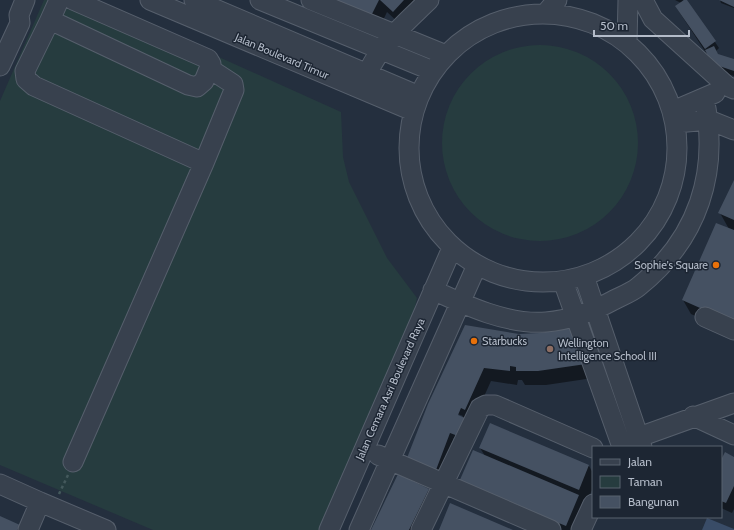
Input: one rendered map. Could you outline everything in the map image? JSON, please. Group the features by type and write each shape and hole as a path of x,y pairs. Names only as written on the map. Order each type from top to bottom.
{"street":[{"path":"59,0 25,70 26,79 34,86 204,163"},
{"path":"50,20 188,85 197,87 204,81 211,64 208,59 73,0"},
{"name":"Jalan Boulevard Timur","path":"150,0 364,82 416,104"},
{"name":"Jalan Boulevard Timur","path":"194,0 364,82"},
{"path":"260,0 433,71"},
{"path":"311,0 446,55"},
{"path":"364,82 380,49 394,33 429,0"},
{"path":"627,43 628,0"},
{"path":"642,0 653,19 730,88 704,98 675,117"},
{"path":"551,7 574,18 595,25 627,43 656,73 666,91 675,117 678,162 668,200 659,217 634,247 619,259 602,269 584,276 563,281 541,282 519,280 497,274 477,265 452,248 432,225 418,199 410,170 408,140 416,104 433,71 446,55 463,40 495,23 551,7"},
{"path":"0,47 12,20 22,8"},
{"path":"0,66 20,23 22,8"},
{"path":"73,462 204,163 234,90 233,84 210,69"},
{"path":"433,290 460,303 515,320 546,322 595,310 638,287 672,254 697,213 709,167 709,120 704,98"},
{"path":"675,117 709,120 734,130"},
{"name":"Jalan Cemara Asri Boulevard Raya","path":"329,530 363,449 452,248"},
{"path":"358,530 477,265"},
{"path":"584,276 640,442"},
{"path":"563,281 620,446 640,442 693,416 734,403"},
{"path":"705,317 734,330"},
{"path":"421,530 480,408 486,404 495,405 592,448"},
{"path":"693,416 734,435"},
{"path":"363,449 551,530"},
{"path":"0,484 106,530"},
{"path":"28,530 47,505"},
{"path":"581,530 592,506"}],"path":[{"path":"47,505 73,462"}],"green space":[{"path":"44,0 92,0 341,112 343,157 349,182 387,258 417,298 407,340 325,530 153,530 0,465 0,101"},
{"path":"530,45 550,45 578,52 602,67 616,81 631,105 638,133 638,153 631,181 616,205 602,219 578,234 550,241 530,241 502,234 478,219 464,205 449,181 442,153 442,133 449,105 464,81 478,67 502,52"}],"water":[{"path":"707,518 734,529 734,530 702,530"}],"building":[{"path":"327,0 379,0 369,20"},
{"path":"380,0 404,0 393,12"},
{"path":"684,0 687,0 716,41 705,49 675,6"},
{"path":"719,0 734,0 734,7"},
{"path":"714,46 718,54 734,59 734,71 713,64 714,61 711,62 705,50"},
{"path":"734,180 734,220 718,213"},
{"name":"Sophie's Square","path":"716,223 734,230 734,323 682,300"},
{"path":"465,325 519,334 539,333 577,327 586,364 538,371 516,371 516,367 510,366 510,371 484,368 465,410 461,408 458,415 465,418 458,436 450,433 436,470 407,458 428,404"},
{"path":"490,423 589,465 579,490 479,448"},
{"path":"473,450 579,495 566,526 459,482"},
{"path":"725,452 734,457 734,486 726,503 722,501 722,458"},
{"path":"398,474 429,489 409,530 371,530"},
{"path":"450,503 513,530 439,530"},
{"path":"0,516 20,525 17,530 0,530"}],"place":[{"name":"Sophie's Square","path":"716,265"},
{"name":"Starbucks","path":"474,341"},
{"name":"Wellington Intelligence School III","path":"550,349"}]}
